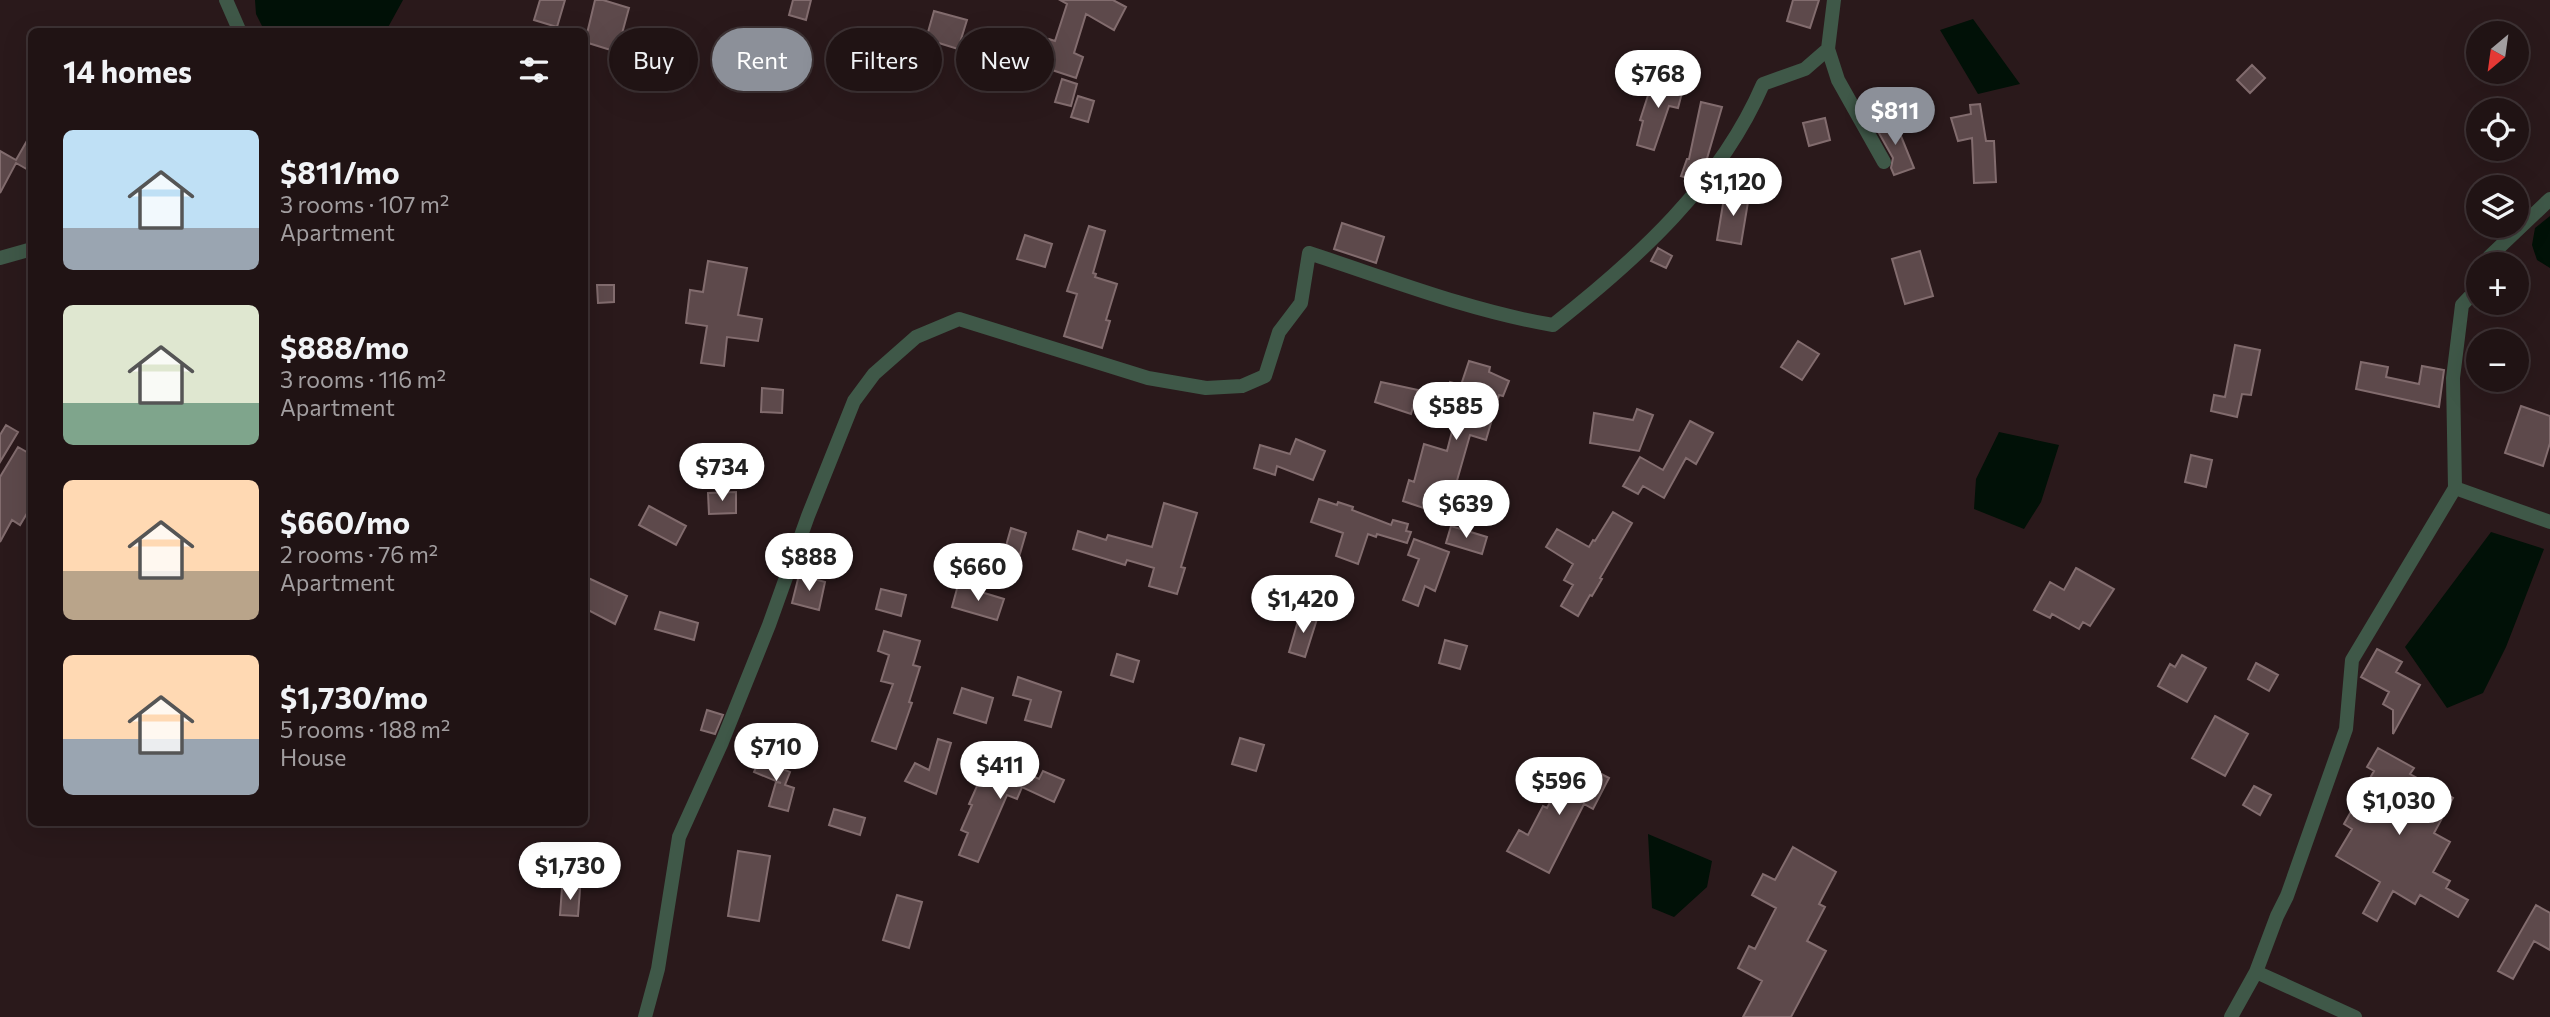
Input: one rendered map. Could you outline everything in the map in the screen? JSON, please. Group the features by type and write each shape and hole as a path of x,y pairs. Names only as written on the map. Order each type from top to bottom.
{"street":[{"path":"226,0 238,28"},
{"path":"1834,0 1828,49 1838,80 1884,162"},
{"path":"645,1017 658,969 679,837 722,742 769,625 853,401 874,374 916,337 959,319 1148,378 1206,388 1242,386 1265,376 1279,332 1301,303 1309,253 1465,304 1520,320 1553,325 1647,245 1684,206 1722,159 1748,118 1763,84 1805,69 1828,49"},
{"path":"2494,252 2550,199"},
{"path":"0,258 28,249"},
{"path":"2231,1017 2256,972 2287,896 2346,729 2352,660 2455,488 2453,378 2462,305 2466,301"},
{"path":"2455,488 2550,522"},
{"path":"2256,972 2355,1017"}],"shaded area":[{"path":"255,0 403,0 388,28 263,28 256,14"},
{"path":"1973,19 2020,84 1978,94 1940,30"},
{"path":"2550,216 2550,268 2537,260 2532,245 2535,228"},
{"path":"1999,432 2059,445 2041,502 2024,529 1974,509 1976,479"},
{"path":"2491,532 2544,549 2506,647 2483,693 2447,708 2405,647"},
{"path":"1648,834 1712,861 1707,887 1674,917 1652,908"}],"building":[{"path":"540,0 565,0 557,27 534,20"},
{"path":"595,0 629,8 624,28 609,28 609,50 588,43 588,29"},
{"path":"793,0 811,0 806,20 789,15"},
{"path":"1060,0 1113,0 1126,7 1114,30 1086,14 1074,53 1083,57 1076,78 1054,71 1054,41 1067,4"},
{"path":"1793,0 1819,0 1810,28 1787,21"},
{"path":"934,11 967,20 965,28 956,28 956,48 942,44 942,28 929,28"},
{"path":"2252,65 2265,78 2250,93 2237,80"},
{"path":"1654,77 1684,85 1678,108 1669,106 1654,150 1637,145 1643,121 1640,120"},
{"path":"1062,79 1077,84 1071,106 1055,102"},
{"path":"1078,96 1094,101 1088,122 1071,117"},
{"path":"1701,102 1722,107 1706,162 1693,180 1681,176 1689,159"},
{"path":"1980,104 1986,141 1994,141 1996,182 1974,183 1972,138 1958,141 1951,118 1971,114 1970,105"},
{"path":"1825,118 1830,140 1809,146 1803,123"},
{"path":"1894,119 1914,168 1894,175 1891,168 1893,158 1875,126"},
{"path":"28,139 28,170 16,163 0,193 0,151 16,160"},
{"path":"1725,192 1749,196 1741,244 1717,240"},
{"path":"1342,223 1384,237 1376,263 1334,249"},
{"path":"1089,226 1105,231 1093,273 1096,274 1095,277 1117,284 1106,320 1110,321 1102,348 1064,336 1077,294 1067,291"},
{"path":"1025,235 1052,244 1045,267 1017,259"},
{"path":"1658,248 1672,256 1666,268 1651,261"},
{"path":"1920,251 1933,296 1905,304 1892,259"},
{"path":"708,261 747,268 738,315 762,319 758,341 727,337 724,366 701,363 707,326 686,323 690,290 703,292"},
{"path":"597,285 614,285 614,302 598,303"},
{"path":"1798,341 1819,354 1802,380 1781,367"},
{"path":"2235,345 2260,350 2251,395 2242,394 2237,417 2211,411 2214,395 2225,397"},
{"path":"1469,361 1490,367 1489,372 1509,381 1503,396 1499,395 1486,440 1470,435 1454,491 1467,495 1459,520 1403,501 1409,480 1414,482 1424,444 1447,451 1459,404 1445,399 1450,382 1461,385"},
{"path":"2361,362 2388,367 2386,377 2419,384 2422,366 2444,370 2439,407 2356,389"},
{"path":"1381,382 1418,390 1411,414 1375,402"},
{"path":"762,388 783,390 782,413 761,412"},
{"path":"2521,406 2550,416 2550,443 2543,466 2505,453"},
{"path":"1637,409 1653,415 1639,451 1590,443 1594,413 1633,420"},
{"path":"1690,421 1713,433 1696,464 1686,458 1664,498 1643,486 1638,494 1623,486 1640,457 1663,470"},
{"path":"6,425 18,432 0,462 0,435"},
{"path":"1296,439 1325,451 1313,480 1277,466 1275,475 1254,468 1260,445 1290,454"},
{"path":"18,447 28,453 28,512 20,525 12,520 0,542 0,477"},
{"path":"2191,455 2212,460 2206,487 2185,482"},
{"path":"736,492 736,513 709,514 708,493"},
{"path":"1319,499 1353,507 1352,510 1391,525 1393,520 1408,524 1406,531 1411,532 1407,543 1368,534 1358,564 1336,556 1343,533 1311,522"},
{"path":"1164,503 1197,513 1181,567 1185,568 1177,594 1149,586 1154,568 1127,560 1125,565 1073,549 1078,531 1106,540 1108,535 1152,547"},
{"path":"649,506 686,526 676,545 639,525"},
{"path":"1613,512 1632,523 1600,578 1602,579 1578,616 1561,606 1573,585 1564,580 1573,564 1546,547 1557,529 1589,547"},
{"path":"1451,526 1487,537 1482,554 1446,543"},
{"path":"1011,528 1026,533 1019,557 1004,553"},
{"path":"1414,539 1449,552 1435,591 1425,586 1418,606 1403,600 1419,559 1408,555"},
{"path":"2076,568 2114,589 2090,626 2083,622 2079,629 2052,614 2050,618 2034,610 2050,582 2064,590"},
{"path":"799,575 825,582 819,610 792,603"},
{"path":"588,578 627,596 615,624 588,610"},
{"path":"958,585 1004,599 997,620 952,607"},
{"path":"881,589 906,595 901,616 876,609"},
{"path":"660,612 698,623 694,640 655,629"},
{"path":"1300,614 1317,619 1305,657 1289,652"},
{"path":"884,631 920,641 913,665 920,667 909,702 912,703 896,749 872,741 893,684 881,681 889,655 878,651"},
{"path":"1445,640 1467,646 1460,669 1439,663"},
{"path":"2377,649 2402,662 2396,672 2420,685 2393,734 2393,710 2383,704 2389,692 2361,677"},
{"path":"1117,654 1139,661 1133,682 1111,675"},
{"path":"2182,655 2206,668 2187,702 2158,686 2170,664 2175,667"},
{"path":"2256,663 2278,675 2269,691 2248,679"},
{"path":"1018,677 1061,692 1051,727 1025,720 1031,700 1013,695"},
{"path":"962,688 993,698 986,723 954,713"},
{"path":"707,710 723,715 715,734 701,730"},
{"path":"2215,716 2248,734 2225,776 2192,758"},
{"path":"1240,738 1264,745 1256,771 1232,764"},
{"path":"938,739 951,743 936,794 905,781 915,763 929,770"},
{"path":"2378,748 2414,768 2410,774 2453,798 2434,833 2450,842 2433,872 2450,881 2446,888 2468,900 2458,917 2420,895 2415,904 2393,891 2377,921 2363,913 2380,882 2336,856 2352,829 2344,824 2374,771 2367,767"},
{"path":"761,756 790,772 785,785 794,788 788,811 769,806 776,782 781,783 754,772"},
{"path":"990,757 1039,779 1043,771 1064,780 1054,802 1022,787 1017,799 1007,795 978,862 959,855 968,833 961,830 972,805 969,804"},
{"path":"1573,759 1609,778 1593,809 1584,804 1549,873 1507,851 1519,830 1528,835 1543,806 1547,808"},
{"path":"2254,786 2271,795 2260,815 2243,805"},
{"path":"834,809 865,818 860,835 829,825"},
{"path":"1793,847 1836,872 1819,904 1825,907 1807,941 1826,951 1791,1017 1743,1017 1762,981 1738,968 1749,946 1755,949 1776,908 1752,895 1763,874 1775,880"},
{"path":"738,851 770,856 759,921 728,916"},
{"path":"562,888 580,889 578,916 560,915"},
{"path":"897,895 922,902 909,948 883,940"},
{"path":"2536,905 2550,913 2550,950 2534,941 2513,979 2498,971"}]}
